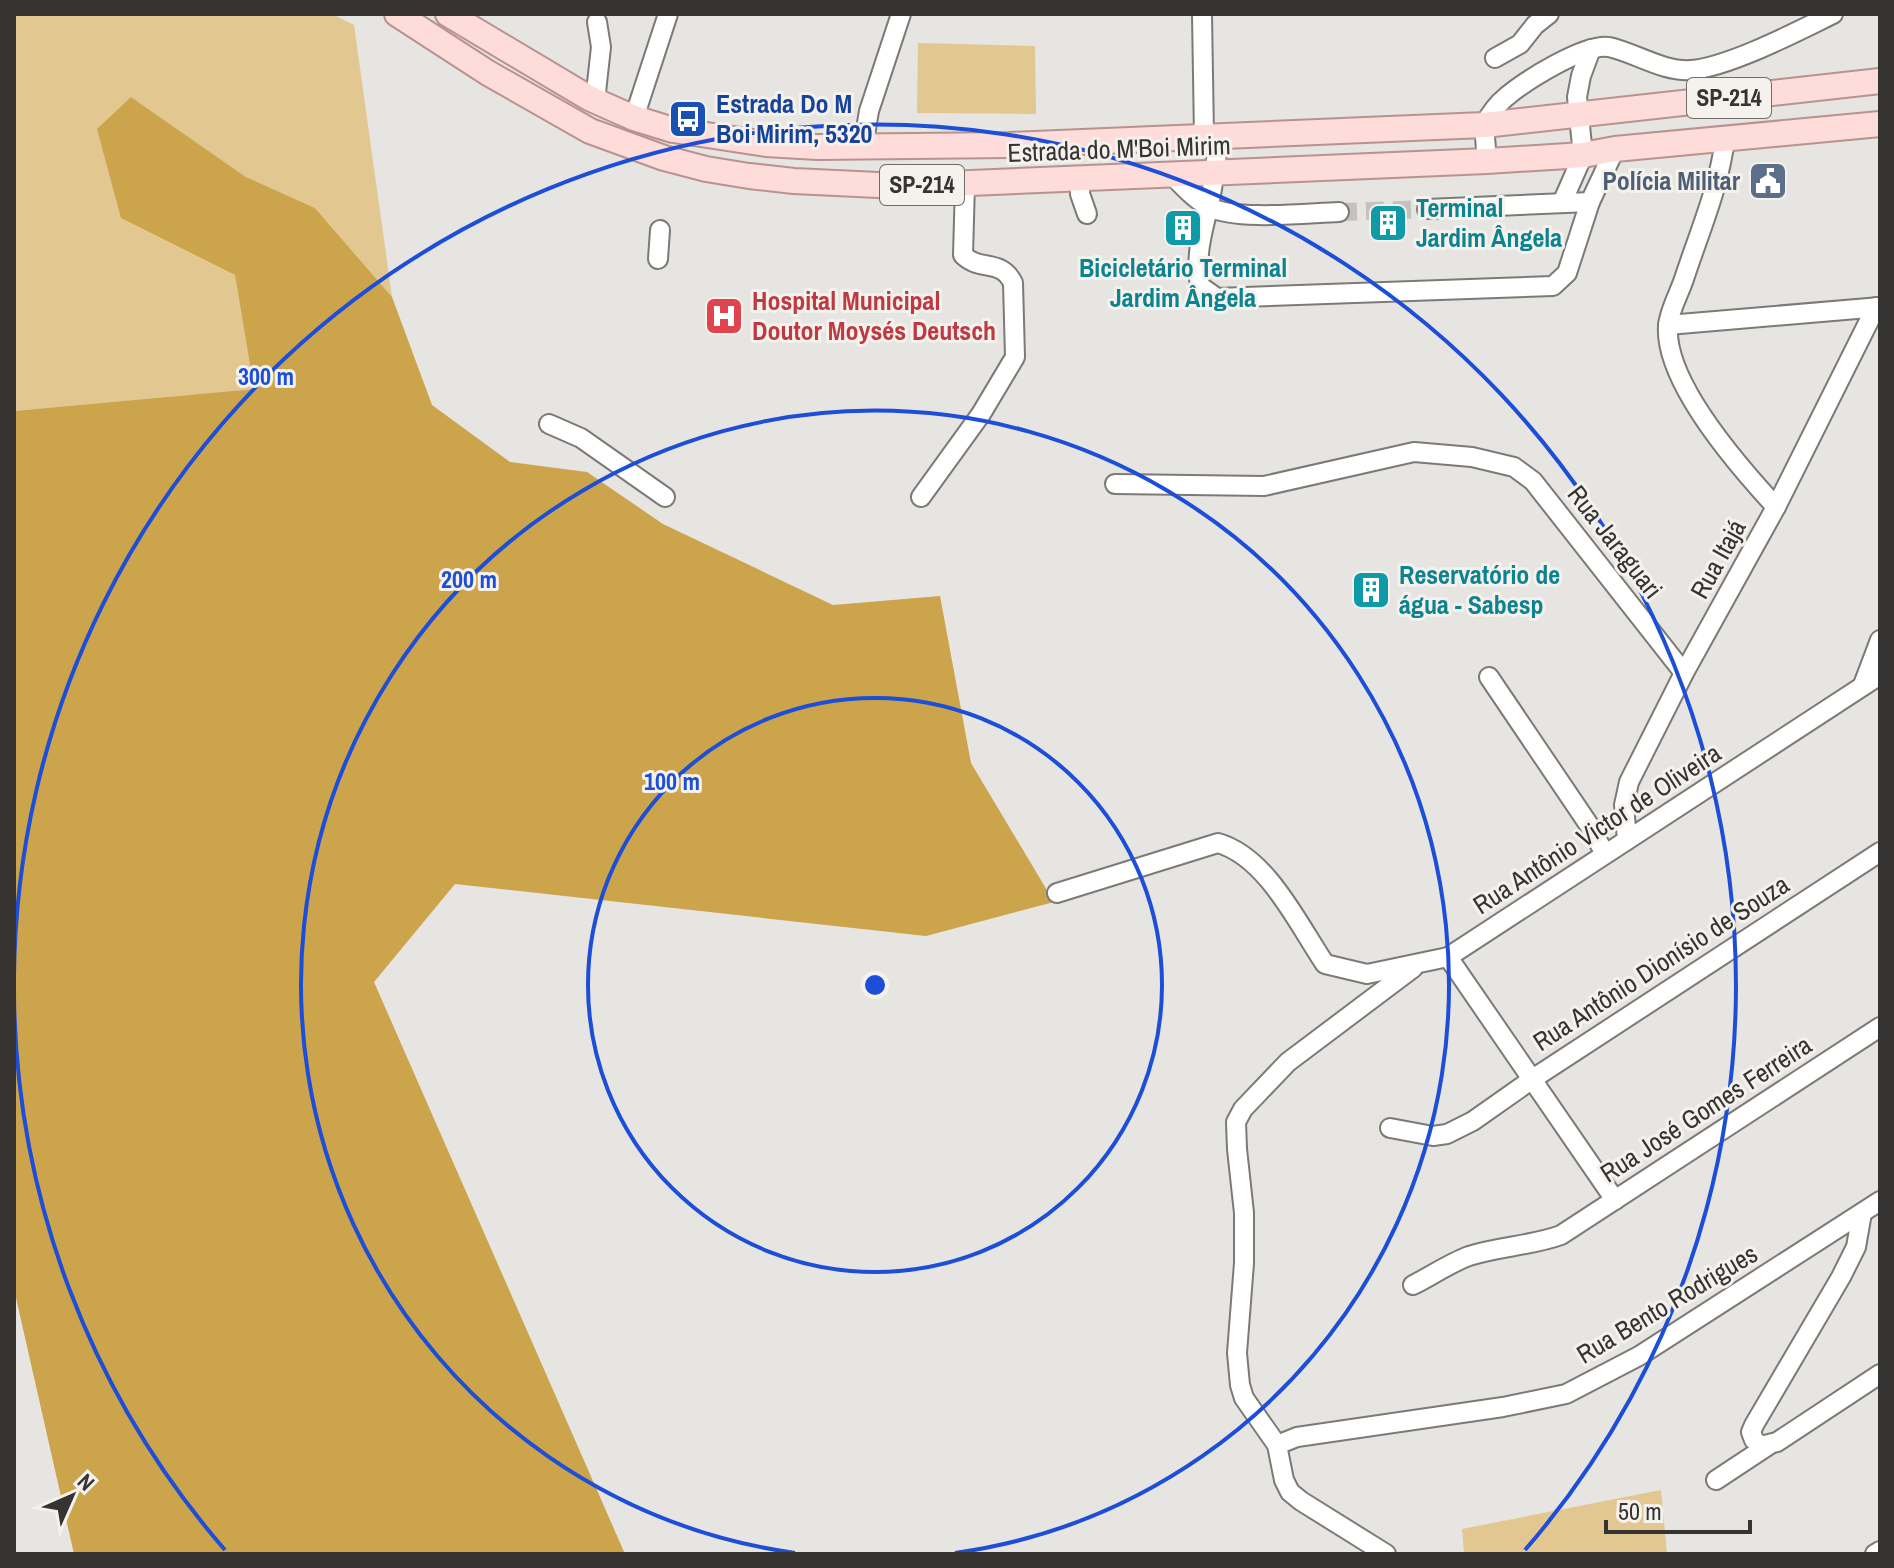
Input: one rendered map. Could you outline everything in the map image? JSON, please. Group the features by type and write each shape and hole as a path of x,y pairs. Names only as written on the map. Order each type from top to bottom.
{"main road":[{"name":"Estrada do M'Boi Mirim","path":"397,14 553,112 625,146 706,169 794,181 899,186 1487,161 1583,155 1615,149 1880,124"},
{"name":"Estrada do M'Boi Mirim","path":"462,17 595,101 634,118 673,130 766,144 914,146 1484,125 1880,81"},
{"path":"1122,140 1132,144 1138,152 1137,166 1127,176"},
{"path":"866,184 864,166 872,155 914,146"}],"street":[{"path":"634,118 668,14"},
{"path":"863,147 869,111 901,14"},
{"path":"1202,14 1214,174 1200,239 1198,273 1200,286 1217,298 1553,286 1567,273 1590,202 1615,149"},
{"path":"1495,58 1520,44 1535,25 1549,14"},
{"path":"1487,161 1484,125 1492,111 1508,95 1559,63 1591,49 1606,47 1673,68 1691,70 1710,67 1759,48 1833,14"},
{"path":"595,101 601,47 597,22"},
{"path":"1562,203 1583,155 1577,97 1591,49"},
{"path":"1725,139 1719,177 1668,325 1672,356 1680,377 1725,449 1776,507"},
{"path":"1171,174 1208,207 1249,214 1339,212"},
{"path":"1080,177 1080,194 1087,214"},
{"path":"921,497 981,414 1015,357 1013,283 1009,274 1002,269 969,261 963,255 965,184"},
{"path":"1427,209 1590,202"},
{"path":"658,259 660,230"},
{"path":"1668,325 1878,307"},
{"name":"Rua Itajá","path":"1627,840 1624,820 1629,782 1684,673 1776,507 1878,307"},
{"path":"549,424 581,438 665,497"},
{"name":"Rua Jaraguari","path":"1115,484 1264,486 1414,452 1472,457 1514,467 1533,481 1684,673"},
{"path":"1863,685 1880,640"},
{"name":"Rua Antônio Victor de Oliveira","path":"1057,893 1218,843 1229,846 1264,872 1325,964 1367,974 1448,957 1880,675"},
{"path":"1489,677 1589,825 1605,854"},
{"name":"Rua Antônio Dionísio de Souza","path":"1390,1128 1433,1136 1447,1134 1473,1121 1880,852"},
{"path":"1448,957 1615,1200"},
{"path":"1386,1554 1290,1492 1284,1480 1277,1445 1244,1398 1237,1353 1244,1226 1236,1122 1243,1109 1288,1062 1419,964"},
{"name":"Rua José Gomes Ferreira","path":"1413,1285 1467,1257 1536,1244 1561,1235 1880,1027"},
{"name":"Rua Bento Rodrigues","path":"1277,1445 1297,1437 1503,1407 1566,1394 1639,1356 1880,1201"},
{"path":"1769,1445 1761,1446 1751,1432 1846,1267 1856,1247 1862,1213"},
{"path":"1716,1480 1880,1374"},
{"path":"1875,1554 1880,1551"}],"shaded area":[{"path":"14,14 332,14 354,25 392,297 315,208 246,177 131,97 121,218 235,275 254,389 14,411"},
{"path":"918,43 1035,46 1036,114 917,113"},
{"path":"131,97 246,177 315,208 392,297 432,405 510,462 587,472 663,524 833,605 940,596 971,763 1054,902 926,936 455,884 374,982 625,1554 74,1554 14,1289 14,411 254,389 235,275 121,218 97,129"},
{"path":"1661,1490 1667,1554 1464,1554 1462,1529"}],"tunnel":[{"path":"1339,212 1427,209"}],"place":[{"name":"Estrada Do M Boi Mirim, 5320","path":"688,119"},
{"name":"Polícia Militar","path":"1768,181"},
{"name":"Terminal Jardim Ângela","path":"1388,223"},
{"name":"Bicicletário Terminal Jardim Ângela","path":"1183,228"},
{"name":"Hospital Municipal Doutor Moysés Deutsch","path":"724,316"},
{"name":"Reservatório de água - Sabesp","path":"1371,590"}]}
